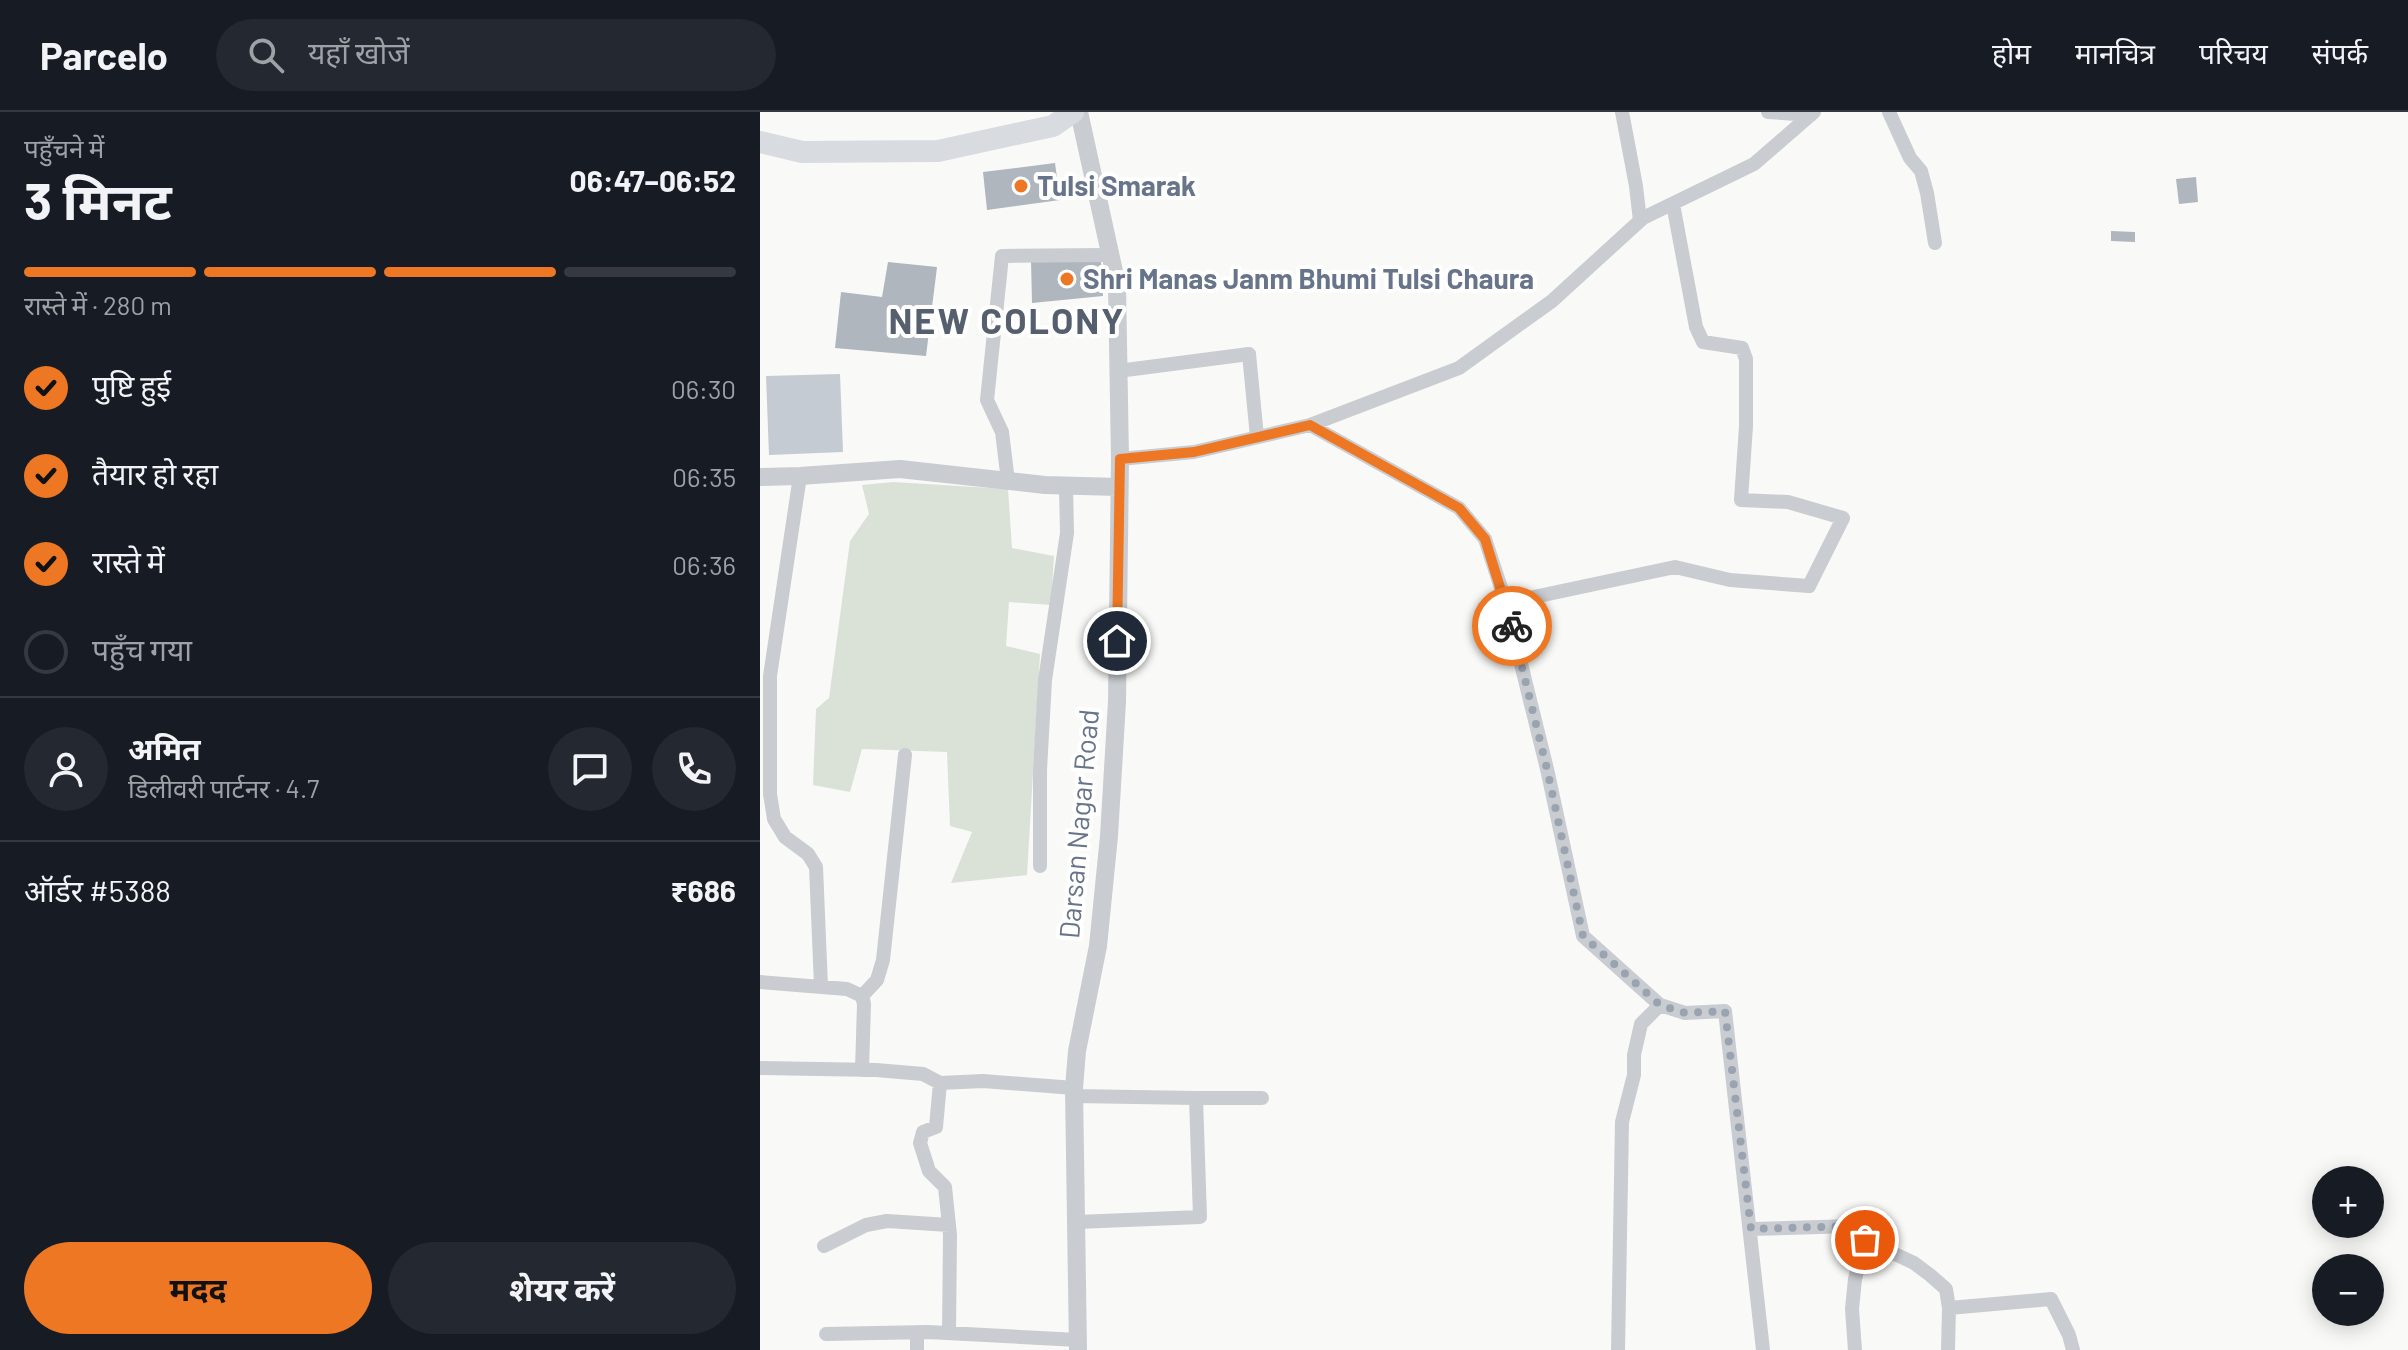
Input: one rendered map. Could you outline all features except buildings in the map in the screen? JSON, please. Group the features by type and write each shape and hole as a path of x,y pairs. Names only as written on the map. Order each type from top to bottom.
{"main road":[{"path":"760,142 802,152 938,151 1053,126 1076,112"}],"street":[{"name":"Darsan Nagar Road","path":"1076,112 1117,285 1120,459 1117,702 1109,836 1098,946 1077,1051 1074,1092 1078,1345"},
{"path":"1622,112 1640,221"},
{"path":"1768,112 1812,113"},
{"path":"1889,112 1910,158 1921,171 1935,243"},
{"path":"1120,459 1194,452 1310,425 1459,368 1552,301 1640,221 1754,164 1812,113"},
{"path":"1506,603 1675,567 1730,580 1809,586 1843,518 1788,502 1741,500 1746,359 1742,348 1703,342 1696,327 1673,204"},
{"path":"1008,481 1002,432 987,400 1002,256 1110,255"},
{"path":"1118,371 1249,354 1257,437"},
{"path":"1310,425 1459,508 1485,539 1506,603 1547,769 1583,936 1660,1005 1685,1013 1725,1011 1763,1350"},
{"path":"760,477 900,469 1066,486 1119,487"},
{"path":"800,476 770,676 770,794 774,819 785,837 808,854 816,867 821,986"},
{"path":"1040,866 1040,770 1045,680 1067,533 1066,486"},
{"path":"862,996 877,980 883,960 905,755"},
{"path":"760,982 847,989 862,996"},
{"path":"862,996 862,1070"},
{"path":"1618,1350 1622,1122 1634,1075 1634,1055 1641,1024 1660,1005"},
{"path":"760,1068 923,1074 940,1083 983,1081 1074,1092 1262,1098"},
{"path":"940,1083 936,1127 923,1132 920,1143 929,1171 945,1187 949,1225 949,1333"},
{"path":"1077,1222 1200,1217 1196,1098"},
{"path":"824,1246 866,1225 887,1221 949,1225"},
{"path":"1751,1229 1852,1226 1865,1240 1914,1263 1946,1289 1948,1350"},
{"path":"1855,1350 1852,1309 1855,1279 1865,1240"},
{"path":"1949,1308 2051,1299 2073,1350"},
{"path":"917,1332 917,1350"},
{"path":"826,1334 949,1333 1078,1345"}],"shaded area":[{"path":"840,374 843,452 769,455 766,376"},
{"path":"893,482 1008,489 1012,548 1054,556 1051,605 1009,602 1006,646 1040,654 1027,875 951,883 972,832 950,826 947,752 862,749 850,792 813,785 816,709 829,698 850,541 869,514 862,485"}],"way so far":[{"path":"1512,626 1583,936 1660,1005 1685,1013 1725,1011 1751,1229 1852,1226 1865,1240"}],"place":[{"name":"Tulsi Smarak","path":"1021,186"},
{"name":"Shri Manas Janm Bhumi Tulsi Chaura","path":"1067,279"}],"district":[{"name":"NEW COLONY","path":"1007,321"}],"route":[{"path":"1117,641 1120,459 1194,452 1310,425 1459,508 1485,539 1512,626"}]}
